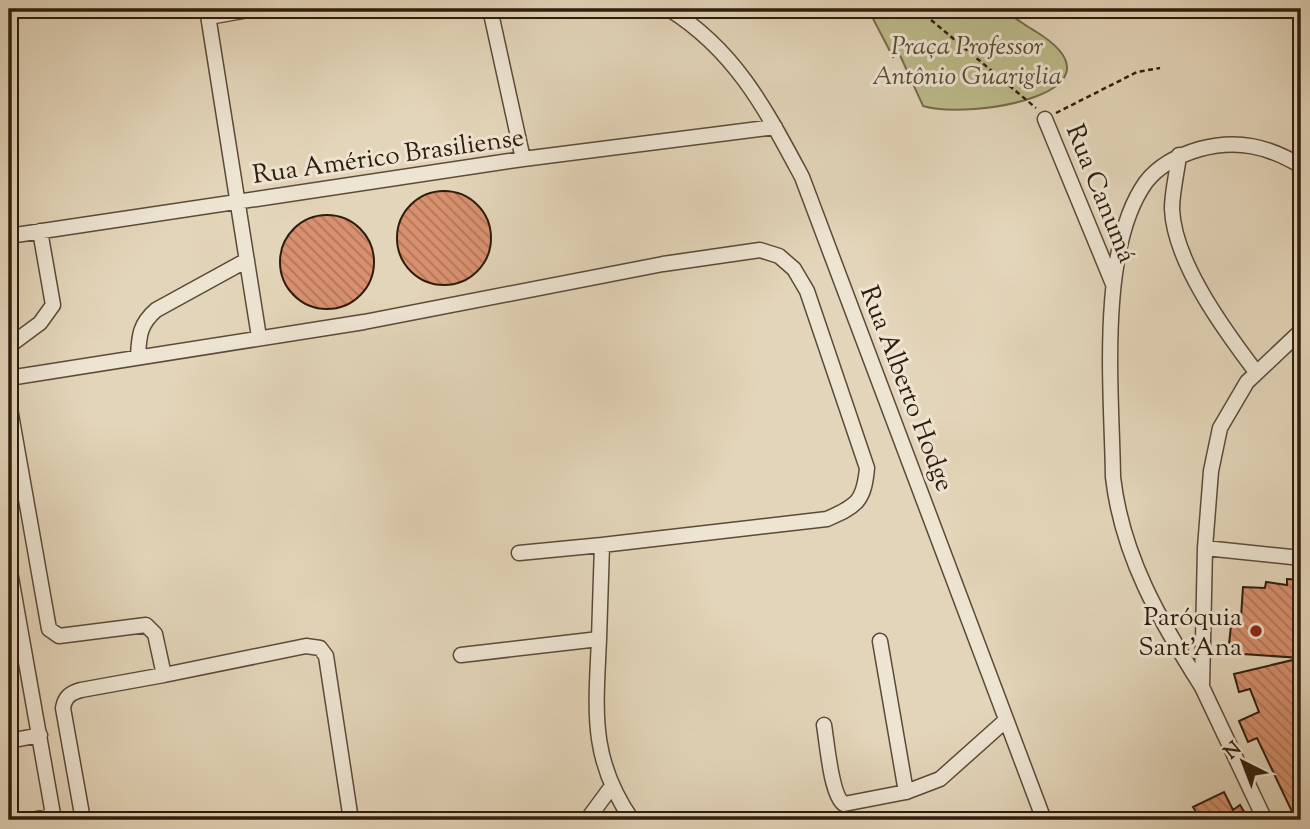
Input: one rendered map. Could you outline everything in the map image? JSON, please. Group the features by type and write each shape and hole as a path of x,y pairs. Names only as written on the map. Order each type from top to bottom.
{"street":[{"path":"254,9 208,13 259,337"},
{"path":"490,9 523,159"},
{"name":"Rua Alberto Hodge","path":"669,9 708,40 749,83 802,177 1044,820"},
{"name":"Rua Canumá","path":"1045,119 1113,284"},
{"name":"Rua Américo Brasiliense","path":"9,236 523,159 775,127"},
{"path":"1265,820 1202,687 1161,623 1122,532 1113,477 1113,284 1132,209 1147,182 1179,155 1221,143 1250,145 1277,152 1301,166"},
{"path":"1179,155 1172,207 1181,248 1230,338 1256,372"},
{"path":"9,346 40,323 53,305 40,231"},
{"path":"9,378 364,322 663,264 760,250 779,256 794,269 807,291 867,468 865,494 849,509 827,519 519,553"},
{"path":"138,356 139,332 144,320 156,310 247,260"},
{"path":"1202,687 1205,548 1211,471 1220,428 1237,395 1256,372 1301,331"},
{"path":"9,403 49,629 59,636 146,625 155,634 164,675"},
{"path":"602,545 595,724 603,764 612,786 632,820"},
{"path":"1205,548 1301,558"},
{"path":"9,566 14,628 40,735 54,818 31,820"},
{"path":"461,655 599,639"},
{"path":"880,641 906,792"},
{"path":"83,820 62,708 71,692 306,646 320,648 326,656 351,820"},
{"path":"824,725 839,801 851,803 906,792 940,779 1005,721"},
{"path":"9,740 40,735"},
{"path":"587,820 612,786"}],"path":[{"path":"918,9 1030,100 1045,119"},
{"path":"1068,107 1138,72 1160,68"}],"green space":[{"name":"Praça Professor Antônio Guariglia","path":"868,9 998,9 1035,31 1061,53 1067,71 1056,86 1035,97 1006,105 975,109 923,106 899,53 893,57"}],"building":[{"path":"444,191 462,195 477,205 487,220 491,238 487,256 477,271 462,281 444,285 426,281 411,271 401,256 397,238 401,220 411,205 426,195"},
{"path":"327,215 345,218 361,228 371,244 374,262 371,280 361,296 345,306 327,309 309,306 293,296 283,280 280,262 283,244 293,228 309,218"},
{"name":"Paróquia Sant’Ana","path":"1287,579 1301,580 1301,658 1228,653 1232,617 1241,617 1243,587 1265,588 1266,582 1287,585"},
{"path":"1301,658 1301,820 1296,820 1257,738 1248,742 1239,721 1259,712 1250,689 1239,692 1234,674"},
{"path":"1224,792 1233,810 1240,805 1249,820 1201,820 1193,807"}],"place":[{"name":"Paróquia Sant’Ana","path":"1256,631"}]}
